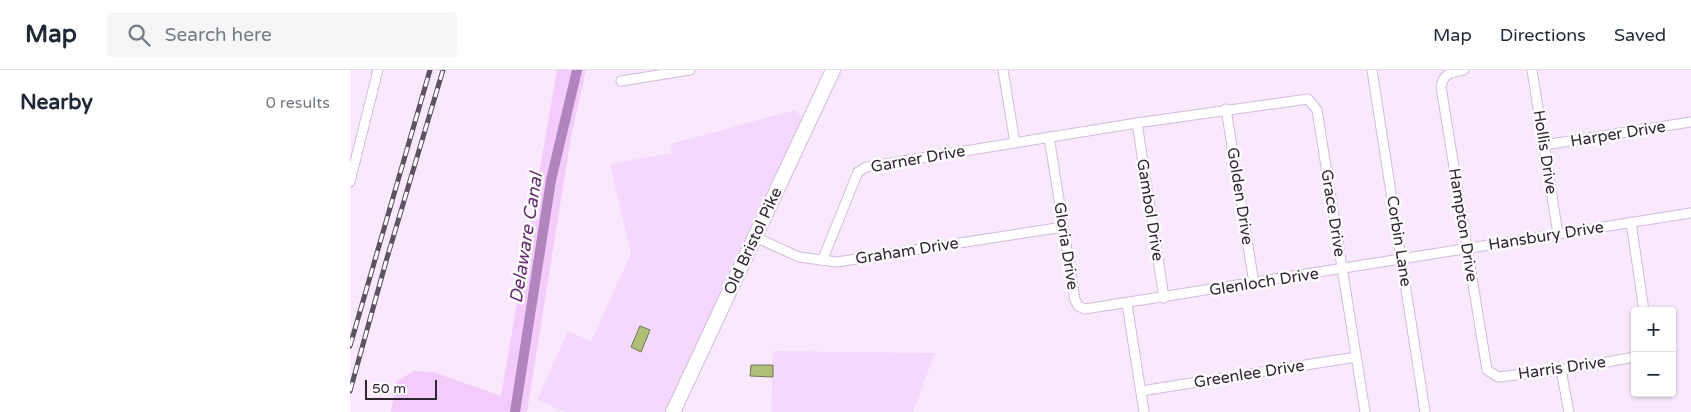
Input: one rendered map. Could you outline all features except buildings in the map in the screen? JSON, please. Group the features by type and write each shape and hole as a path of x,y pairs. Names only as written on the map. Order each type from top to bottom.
{"main road":[{"name":"Old Bristol Pike","path":"673,412 833,70"}],"street":[{"path":"350,182 378,70"},
{"path":"622,81 690,70"},
{"path":"1003,70 1015,143"},
{"name":"Corbin Lane","path":"1372,70 1425,412"},
{"name":"Hampton Drive","path":"1464,70 1445,76 1441,87 1485,365 1489,373"},
{"name":"Hollis Drive","path":"1532,70 1558,234"},
{"name":"Grace Drive","path":"1226,109 1303,98 1315,104 1365,412"},
{"name":"Garner Drive","path":"822,261 860,169 1226,109"},
{"name":"Golden Drive","path":"1226,109 1254,283"},
{"name":"Harper Drive","path":"1544,145 1691,122"},
{"name":"Gambol Drive","path":"1137,123 1164,298"},
{"name":"Gloria Drive","path":"1049,137 1075,300 1078,306 1088,309 1127,304"},
{"name":"Hansbury Drive","path":"1402,260 1691,213"},
{"path":"1631,222 1643,307"},
{"name":"Graham Drive","path":"755,237 798,257 837,262 1063,227"},
{"name":"Glenloch Drive","path":"1127,304 1402,260"},
{"path":"1127,304 1144,412"},
{"name":"Greenlee Drive","path":"1141,391 1356,357"},
{"name":"Harris Drive","path":"1489,373 1498,377 1561,370 1631,358"},
{"path":"1561,370 1569,412"}],"shaded area":[{"path":"557,70 586,70 571,137 527,412 391,412 397,381 414,371 433,372 501,396"},
{"path":"795,110 811,125 667,412 565,412 537,400 568,331 591,341 631,254 610,164 672,153 671,144"},
{"path":"773,351 935,353 913,412 771,412"}],"waterway":[{"name":"Delaware Canal","path":"515,412 551,180 577,70"}],"railway":[{"path":"350,346 430,70"},
{"path":"350,391 443,70"}]}
